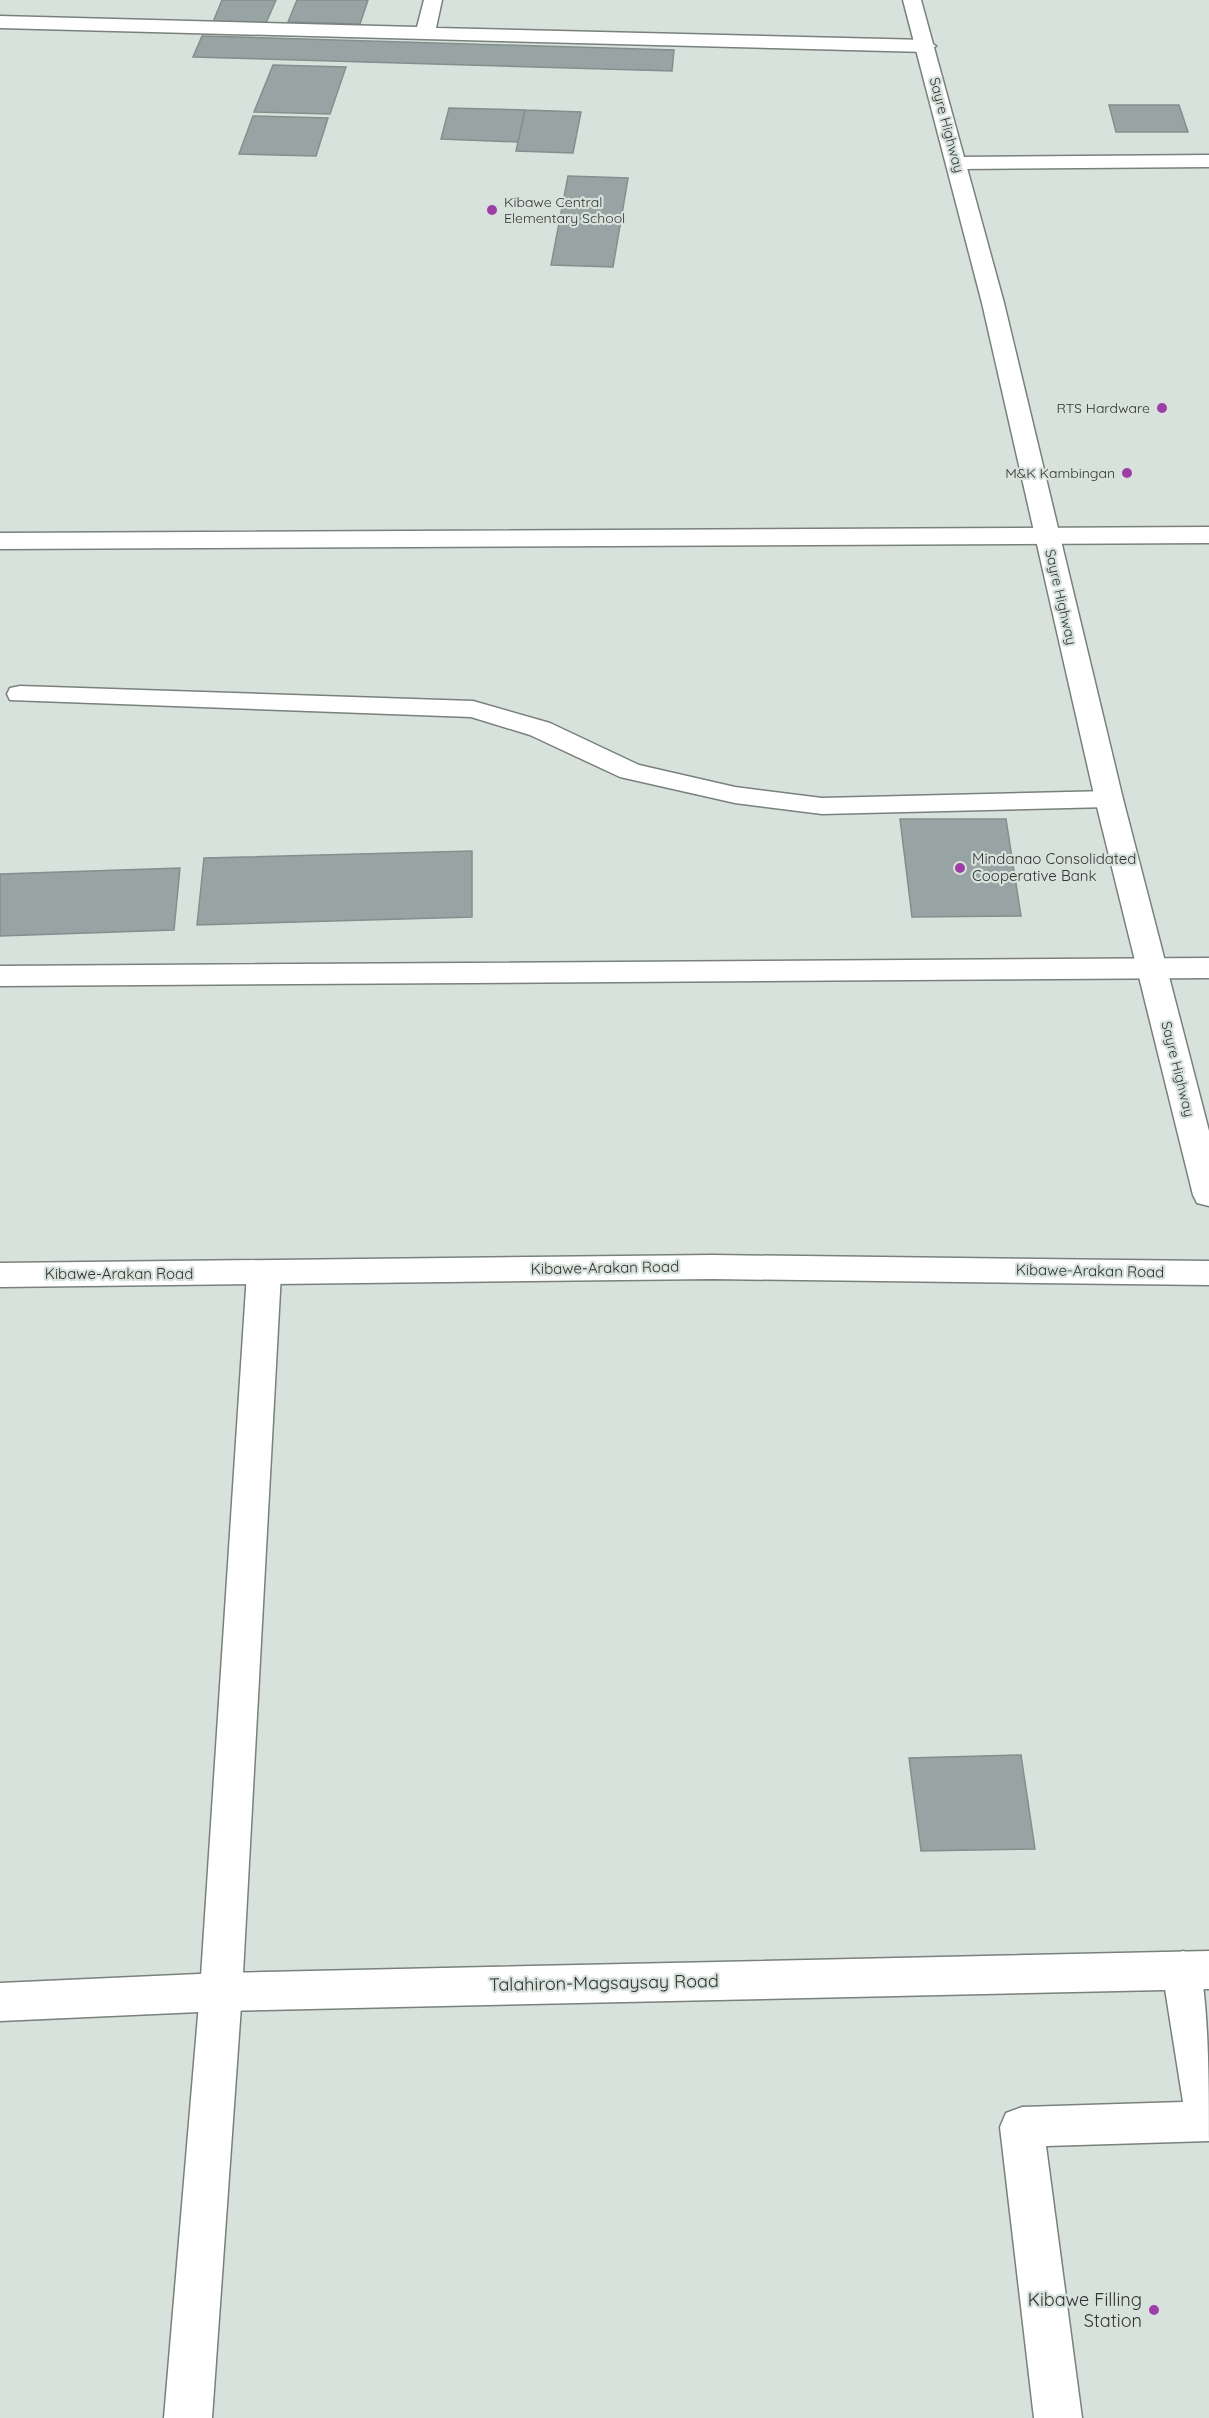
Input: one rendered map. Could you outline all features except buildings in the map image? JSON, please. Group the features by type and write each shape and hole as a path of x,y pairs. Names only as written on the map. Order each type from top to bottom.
{"main road":[{"path":"425,34 433,0"},
{"name":"Sayre Highway","path":"912,0 993,303 1109,799 1209,1195"},
{"path":"0,22 926,46"},
{"path":"957,163 1209,161"},
{"path":"0,541 1209,535"},
{"path":"21,694 473,709 540,729 630,771 735,795 822,806 1109,799"},
{"path":"0,976 1209,968"},
{"name":"Kibawe-Arakan Road","path":"0,1275 712,1267 1209,1273"},
{"path":"188,2418 221,1992 264,1273"},
{"path":"1058,2418 1022,2127 1208,2121 1196,1970"},
{"name":"Talahiron-Magsaysay Road","path":"0,2002 221,1992 1196,1970"}],"place":[{"name":"Kibawe Central Elementary School","path":"492,210"},
{"name":"RTS Hardware","path":"1162,408"},
{"name":"M&K Kambingan","path":"1127,473"},
{"name":"Mindanao Consolidated Cooperative Bank","path":"960,868"},
{"name":"Kibawe Filling Station","path":"1154,2310"}]}
